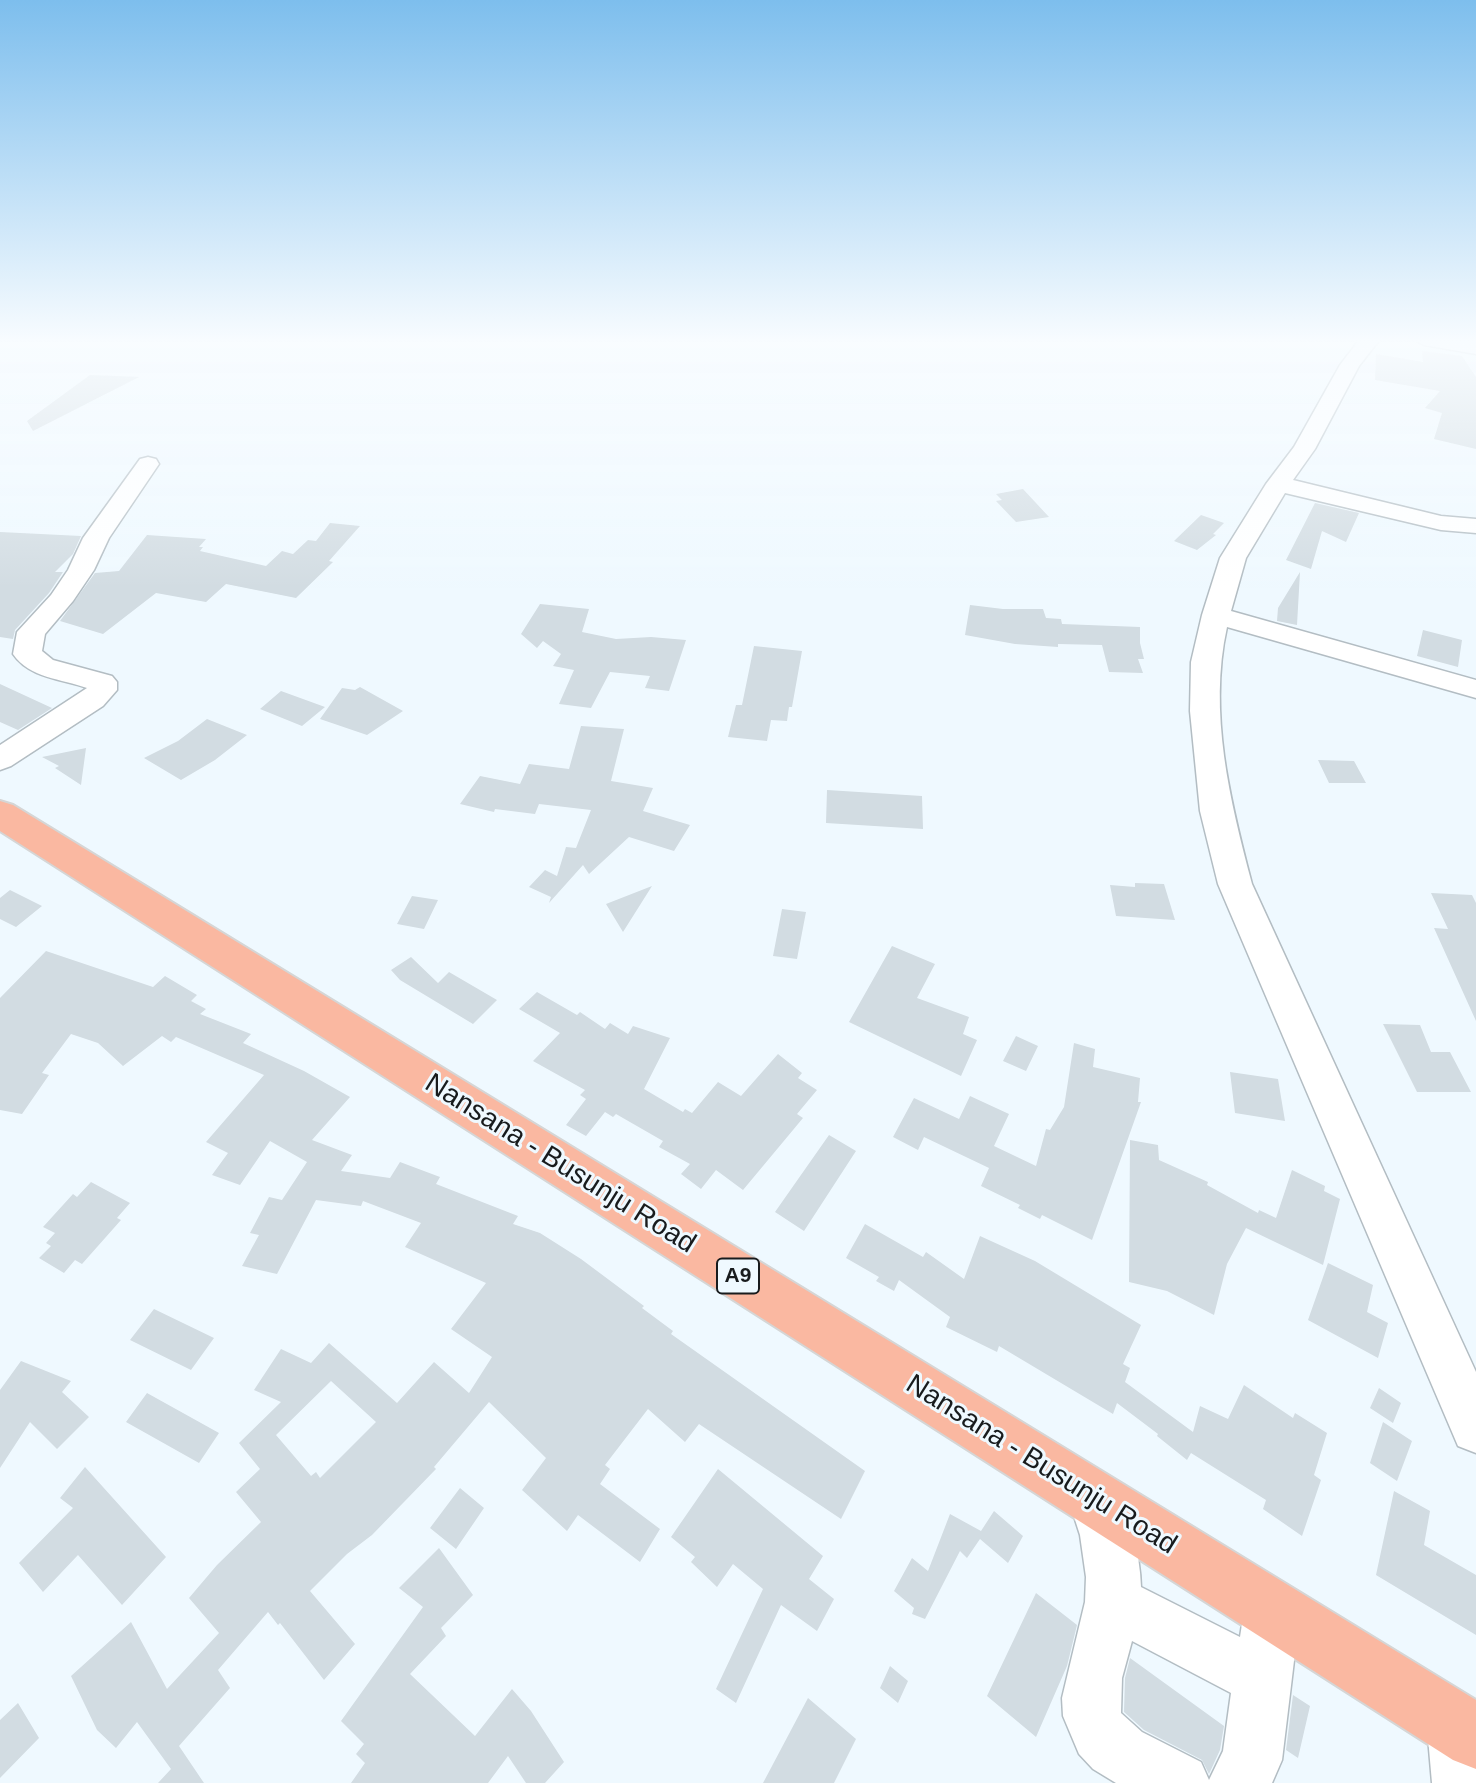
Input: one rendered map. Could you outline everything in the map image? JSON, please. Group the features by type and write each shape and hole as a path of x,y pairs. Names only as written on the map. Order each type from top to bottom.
{"main road":[{"name":"Nansana - Busunju Road","path":"0,814 1466,1731"}],"street":[{"path":"1318,422 1233,558 1216,615 1205,662 1205,711 1216,811 1235,884 1476,1428"},
{"path":"0,759 93,699 102,690 102,682 43,666 27,654 31,632 74,580 96,538 148,464"},
{"path":"1278,484 1441,523 1476,526"},
{"path":"1216,615 1476,689"},
{"path":"1094,1498 1107,1532 1114,1602 1093,1675 1090,1704 1096,1725 1112,1747 1180,1783"},
{"path":"1114,1602 1261,1678"},
{"path":"1238,1783 1252,1760 1272,1611"},
{"path":"1462,1783 1466,1731"}],"building":[{"path":"28,422 50,422 33,431"},
{"path":"1439,422 1476,422 1476,449 1434,439"},
{"path":"1023,489 1049,517 1016,522 996,501 1002,500 996,494"},
{"path":"1315,503 1359,513 1346,542 1322,531 1311,569 1286,560"},
{"path":"1201,515 1224,523 1213,534 1216,535 1197,550 1174,541"},
{"path":"330,523 360,526 329,561 333,562 296,598 226,584 206,602 156,593 103,634 60,621 95,573 119,571 147,535 206,539 199,547 203,547 200,551 266,566 282,551 293,554 308,540 316,541"},
{"path":"0,532 81,536 73,554 55,572 63,572 49,593 15,630 13,639 0,637"},
{"path":"1300,572 1297,625 1277,621 1278,608"},
{"path":"540,604 589,609 582,632 616,639 651,637 686,640 669,691 645,688 650,676 610,672 591,708 559,704 574,670 553,666 561,654 543,641 537,648 521,634"},
{"path":"970,605 1003,609 1043,609 1046,618 1061,619 1062,624 1140,627 1144,659 1138,659 1143,673 1109,672 1102,645 1058,644 1058,647 1015,644 965,635"},
{"path":"1423,630 1462,640 1458,667 1417,656"},
{"path":"754,646 802,651 787,721 771,720 767,741 728,737 736,705 742,705"},
{"path":"0,684 52,708 18,730 0,722"},
{"path":"360,687 403,711 367,735 320,719 342,688 355,690"},
{"path":"281,691 325,707 302,726 260,709"},
{"path":"207,719 247,735 215,760 181,780 144,758 178,741"},
{"path":"581,726 624,729 611,781 653,788 643,811 690,825 674,851 629,837 589,874 583,865 549,903 551,897 529,887 545,870 557,876 566,847 576,848 591,810 539,804 535,814 495,809 494,812 460,804 480,776 520,784 529,764 569,769"},
{"path":"86,748 81,785 55,768 59,766 42,757"},
{"path":"1318,760 1354,761 1366,783 1329,783"},
{"path":"827,790 922,796 923,829 826,823"},
{"path":"1135,883 1164,884 1175,920 1116,916 1110,885 1135,887"},
{"path":"652,886 623,932 606,904"},
{"path":"10,890 42,906 16,927 0,919 0,898"},
{"path":"1431,893 1472,895 1476,903 1476,1021 1434,928 1448,929"},
{"path":"412,896 438,900 424,929 397,924"},
{"path":"782,909 806,912 797,959 773,956"},
{"path":"892,946 935,964 917,998 969,1017 963,1034 977,1040 961,1076 849,1022"},
{"path":"46,951 153,987 165,976 197,995 191,1001 206,1009 200,1014 251,1034 243,1043 304,1071 350,1097 312,1140 352,1155 341,1171 390,1178 400,1162 440,1177 436,1184 518,1216 513,1224 540,1233 581,1259 644,1306 642,1308 673,1331 671,1334 865,1471 841,1519 699,1424 685,1442 648,1409 605,1465 610,1469 600,1484 660,1529 640,1562 578,1515 567,1531 522,1490 546,1458 489,1402 434,1467 436,1469 372,1535 347,1554 310,1591 355,1644 324,1680 280,1623 278,1625 268,1612 218,1670 230,1688 179,1746 204,1783 158,1783 171,1769 137,1722 116,1748 97,1730 71,1676 131,1622 167,1689 219,1633 189,1598 217,1565 261,1522 236,1492 260,1469 239,1443 281,1402 254,1390 281,1349 311,1363 329,1343 397,1403 434,1362 469,1393 492,1357 451,1329 486,1283 405,1247 421,1223 363,1201 361,1206 316,1200 277,1274 242,1266 259,1235 250,1233 269,1197 282,1200 307,1162 270,1141 240,1185 212,1175 228,1153 206,1142 264,1075 176,1037 171,1042 162,1036 123,1066 98,1043 71,1034 42,1073 49,1075 22,1114 0,1110 0,998","holes":["331,1381 376,1422 320,1478 316,1472 311,1476 276,1435"]},
{"path":"411,957 438,983 449,972 497,1000 473,1024 400,980 391,970"},
{"path":"537,992 577,1015 580,1012 605,1029 610,1023 628,1034 633,1026 670,1038 644,1089 683,1112 685,1109 692,1113 718,1082 741,1096 778,1054 802,1073 798,1078 817,1090 797,1114 803,1118 743,1190 716,1170 701,1189 681,1174 690,1164 659,1147 663,1141 616,1114 613,1117 605,1112 586,1136 566,1125 586,1099 580,1095 585,1090 533,1061 560,1033 519,1009"},
{"path":"1383,1024 1420,1025 1431,1052 1450,1052 1471,1092 1417,1092"},
{"path":"1016,1036 1038,1046 1026,1071 1003,1061"},
{"path":"1074,1043 1095,1049 1093,1067 1140,1078 1138,1102 1141,1102 1092,1240 1042,1215 1040,1219 1018,1208 1020,1205 981,1186 989,1168 924,1137 918,1150 893,1137 914,1098 959,1119 970,1096 1009,1114 994,1146 1036,1166 1046,1129 1050,1130 1064,1107"},
{"path":"1230,1072 1278,1079 1285,1121 1235,1113"},
{"path":"829,1135 856,1151 804,1231 775,1212"},
{"path":"1130,1140 1158,1145 1159,1160 1208,1182 1207,1185 1258,1213 1259,1210 1276,1218 1292,1170 1325,1186 1324,1191 1340,1199 1323,1265 1246,1228 1227,1264 1214,1315 1167,1291 1129,1282"},
{"path":"91,1182 130,1203 117,1218 121,1220 82,1264 75,1260 64,1273 39,1258 51,1246 46,1243 55,1233 43,1227 73,1194 77,1197"},
{"path":"865,1224 923,1257 926,1252 964,1279 980,1236 1035,1261 1141,1325 1123,1364 1130,1368 1125,1382 1193,1432 1200,1406 1228,1419 1244,1385 1293,1418 1295,1413 1327,1433 1314,1475 1321,1480 1302,1536 1263,1509 1266,1500 1191,1453 1187,1460 1117,1403 1113,1414 999,1346 997,1352 946,1327 950,1317 899,1280 894,1291 876,1281 879,1277 846,1258"},
{"path":"1328,1263 1373,1285 1367,1312 1388,1323 1378,1358 1308,1320"},
{"path":"154,1309 214,1338 191,1370 130,1340"},
{"path":"21,1361 71,1381 62,1392 89,1417 57,1449 30,1422 0,1468 0,1390"},
{"path":"1379,1388 1401,1403 1393,1423 1370,1408"},
{"path":"147,1393 219,1433 199,1463 126,1422"},
{"path":"1383,1422 1412,1441 1397,1481 1370,1463"},
{"path":"85,1467 166,1557 122,1605 78,1555 43,1592 19,1563 73,1508 60,1498"},
{"path":"718,1469 823,1556 809,1579 834,1599 817,1631 781,1605 736,1703 716,1689 763,1589 733,1564 717,1587 691,1562 695,1557 671,1537"},
{"path":"460,1488 484,1508 456,1549 430,1528"},
{"path":"1394,1491 1430,1511 1424,1545 1476,1575 1476,1635 1376,1575"},
{"path":"994,1511 1023,1536 1008,1563 980,1539 967,1558 960,1551 925,1619 912,1614 914,1608 894,1591 912,1558 928,1571 950,1514 981,1531"},
{"path":"439,1548 473,1595 441,1628 446,1636 410,1674 475,1736 512,1689 531,1711 564,1762 545,1783 526,1783 508,1756 488,1783 351,1783 365,1763 356,1754 364,1744 341,1721 423,1607 399,1588"},
{"path":"1036,1593 1077,1625 1067,1666 1036,1737 987,1696"},
{"path":"1130,1658 1224,1726 1220,1750 1209,1774 1202,1760 1144,1730 1124,1712 1125,1678"},
{"path":"890,1666 908,1681 898,1703 880,1688"},
{"path":"1293,1695 1310,1706 1298,1758 1286,1750"},
{"path":"808,1698 856,1739 834,1783 763,1783"},
{"path":"18,1703 39,1738 0,1778 0,1720"}]}
